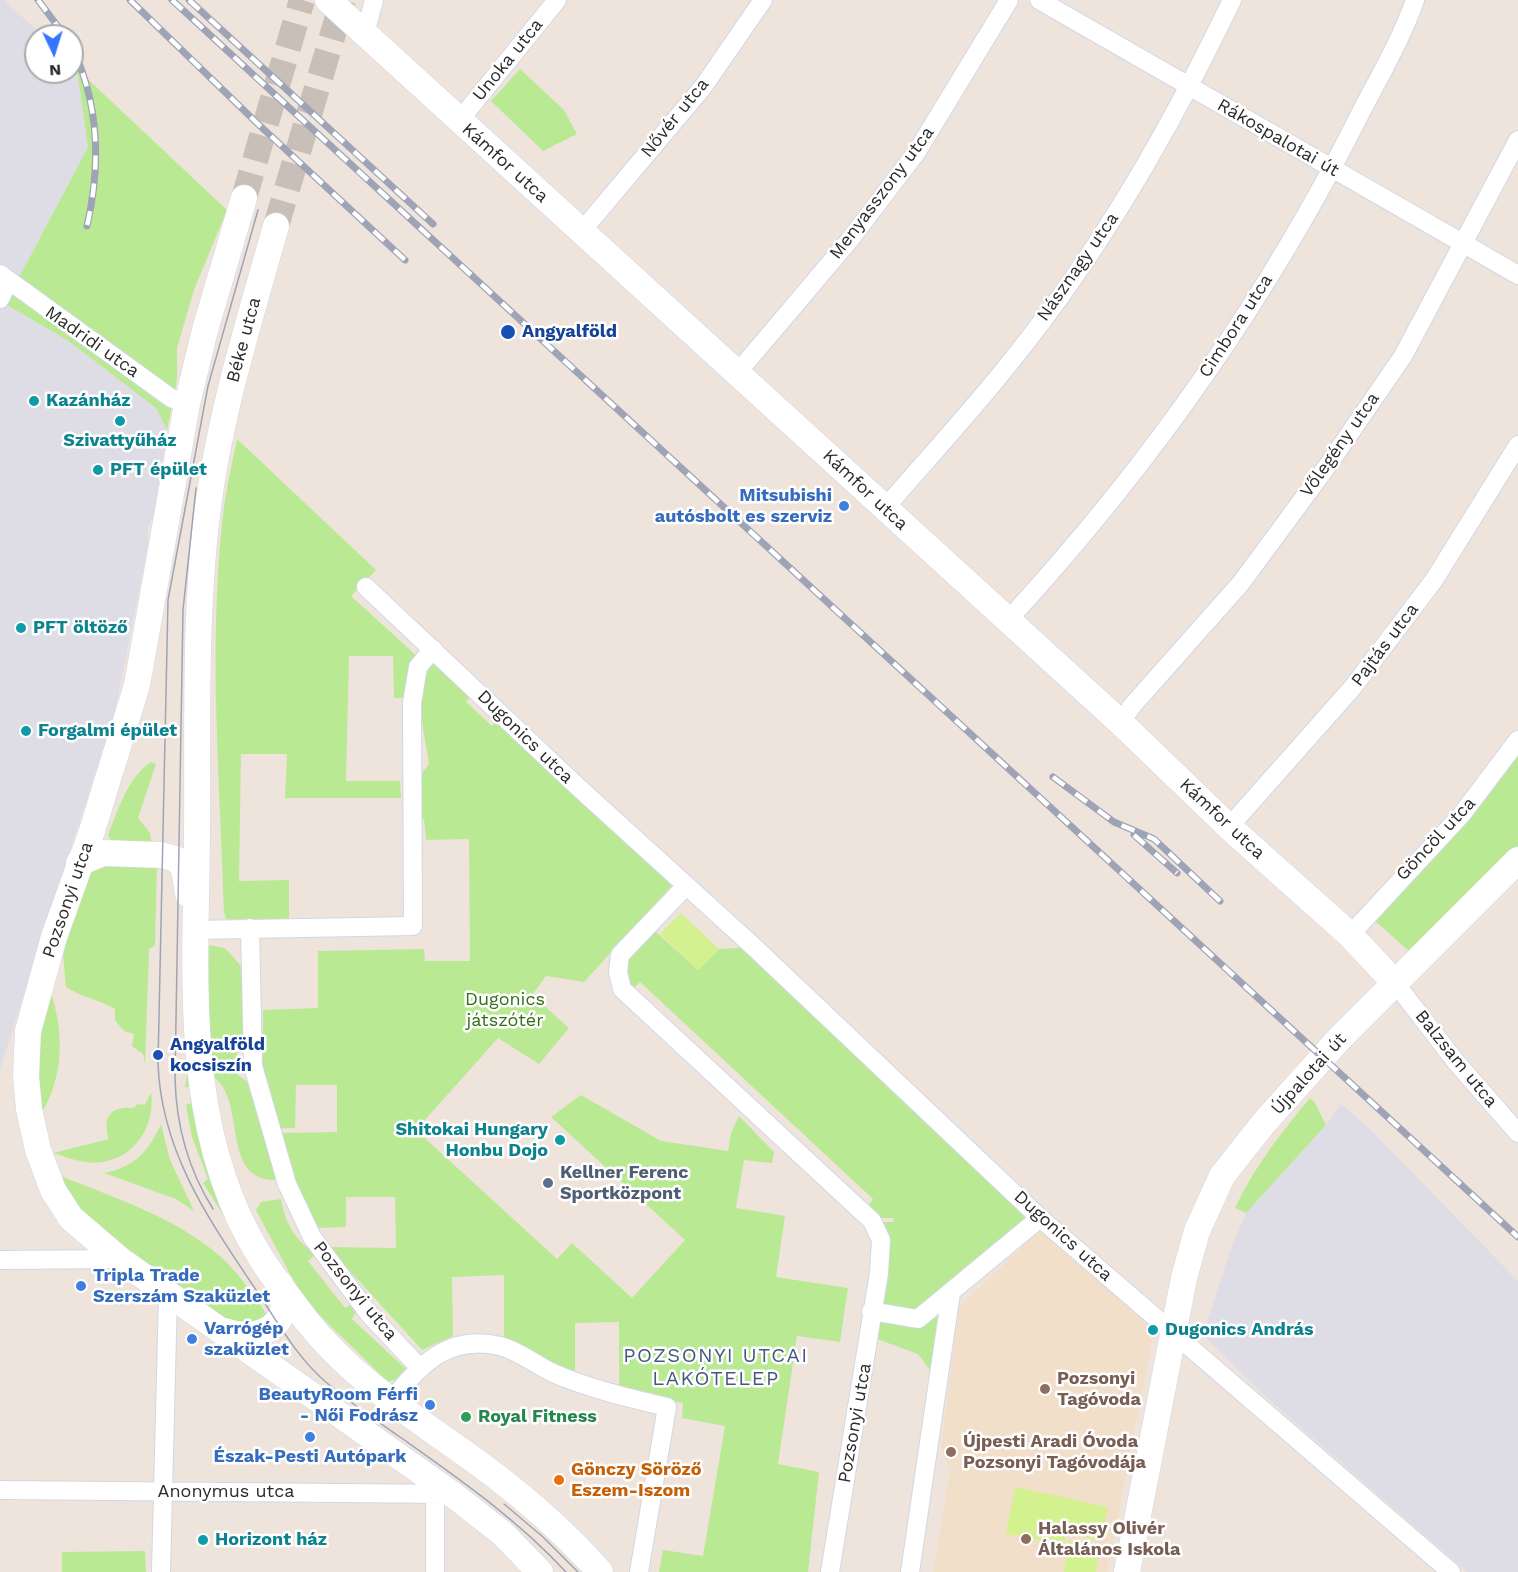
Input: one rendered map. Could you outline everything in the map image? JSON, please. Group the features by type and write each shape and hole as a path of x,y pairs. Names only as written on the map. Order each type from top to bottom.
{"main road":[{"name":"Kámfor utca","path":"328,0 1122,723 1229,827 1350,935 1396,984"},
{"path":"187,404 205,330 244,198"},
{"name":"Béke utca","path":"217,456 239,351 276,226"},
{"name":"Pozsonyi utca","path":"187,404 137,685 91,834 54,937 28,1031 26,1076 29,1108 38,1150 53,1190 71,1218 119,1259 444,1494 502,1533 540,1572"},
{"name":"Pozsonyi utca","path":"217,456 207,512 198,621 194,930 199,1065 204,1106 235,1207 262,1259 304,1317 334,1352 391,1401 495,1476 574,1543 600,1572"},
{"path":"80,863 104,853 161,855 176,859 186,873 188,909 194,930"},
{"name":"Újpalotai út","path":"1127,1572 1171,1332 1197,1231 1222,1176 1263,1124 1330,1048 1518,860"},
{"name":"Pozsonyi utca","path":"212,1326 242,1336 254,1335 268,1329 284,1311 284,1296 278,1281"}],"street":[{"path":"365,34 374,0"},
{"name":"Unoka utca","path":"459,121 557,0"},
{"name":"Nővér utca","path":"581,232 703,87 763,0"},
{"name":"Menyasszony utca","path":"738,372 848,242 916,153 1009,0"},
{"name":"Rákospalotai út","path":"1039,0 1518,276"},
{"name":"Násznagy utca","path":"885,508 1012,360 1078,271 1125,199 1190,87 1232,0"},
{"name":"Cimbora utca","path":"1008,620 1120,488 1196,388 1257,294 1332,170 1415,0"},
{"name":"Vőlegény utca","path":"1122,723 1131,707 1241,583 1328,465 1403,356 1518,140"},
{"name":"Madridi utca","path":"3,285 171,398 187,404"},
{"name":"Pajtás utca","path":"1229,827 1360,678 1434,580 1518,445"},
{"name":"Dugonics utca","path":"366,587 754,947 1040,1218 1451,1572"},
{"path":"194,930 413,926 412,703 418,668 433,650"},
{"name":"Göncöl utca","path":"1350,935 1462,814 1518,740"},
{"name":"Pozsonyi utca","path":"686,886 620,955 618,972 622,988 872,1221 880,1240 879,1273 830,1572"},
{"name":"Pozsonyi utca","path":"250,928 253,1066 287,1184 312,1238 369,1314 420,1368"},
{"name":"Balzsam utca","path":"1396,984 1456,1062 1518,1133"},
{"path":"871,1311 918,1319 1040,1218"},
{"path":"0,1260 119,1259"},
{"path":"910,1572 951,1293"},
{"path":"162,1572 168,1295"},
{"path":"391,1401 420,1368 437,1353 467,1343 502,1347 554,1374 604,1391 667,1407 639,1572"},
{"name":"Anonymus utca","path":"0,1490 444,1494"},
{"path":"435,1572 444,1494"}],"shaded area":[{"path":"0,0 4,0 30,24 24,24 24,84 79,84 88,147 5,304 67,340 156,408 167,430 154,516 148,527 148,546 115,711 0,1069"},
{"path":"1341,1104 1369,1128 1518,1281 1518,1572 1467,1572 1267,1398 1203,1335 1230,1251 1246,1213 1326,1125"},
{"name":"Pozsonyi Tagóvoda","path":"1043,1227 1154,1331 1107,1572 933,1572 950,1471 941,1447 959,1307"}],"green space":[{"path":"520,69 564,110 577,134 543,151 491,101"},
{"path":"84,76 227,210 194,290 177,348 177,380 167,430 156,408 67,340 5,304 88,147 79,84 84,84"},
{"path":"237,439 376,570 351,596 418,657 407,698 394,698 393,656 349,656 346,781 400,781 401,798 285,798 287,754 241,754 239,881 289,880 289,919 226,919 224,912 216,714 216,614 223,515"},
{"name":"Dugonics játszótér","path":"434,659 473,693 466,702 492,726 500,717 674,883 584,982 546,976 532,995 569,1028 539,1064 498,1038 416,1130 557,1259 572,1243 632,1298 685,1240 551,1117 581,1095 661,1141 728,1151 731,1133 739,1116 774,1152 772,1163 744,1160 736,1208 785,1216 776,1277 848,1288 840,1342 797,1336 778,1464 819,1472 808,1572 659,1572 663,1550 703,1556 725,1426 682,1418 683,1403 651,1398 619,1389 619,1322 575,1323 575,1377 504,1339 504,1275 452,1277 453,1336 422,1350 328,1247 396,1248 395,1197 346,1197 346,1227 318,1228 295,1188 279,1133 337,1132 337,1085 296,1085 295,1128 267,1129 275,1164 275,1180 257,1176 246,1166 240,1152 229,1100 222,1085 210,1075 203,1019 208,945 225,948 241,966 245,1032 238,1044 236,1062 238,1075 250,1084 263,1084 263,1010 318,1008 318,951 424,949 425,961 470,961 469,839 426,840 424,819 418,818 417,780 429,764 419,704 420,673"},
{"path":"1518,746 1518,850 1409,951 1374,920"},
{"path":"151,762 156,764 138,818 150,833 152,845 115,850 108,835 116,815 130,785 143,768"},
{"path":"157,862 155,945 149,949 145,1064 143,1054 132,1046 134,1034 124,1031 115,1020 115,1009 66,987 62,943 84,875 101,863"},
{"path":"681,913 719,949 698,970 660,934"},
{"path":"654,930 698,970 719,949 754,947 1038,1216 963,1281 932,1373 918,1354 877,1339 882,1222 894,1222 893,1218 877,1218 868,1206 873,1199 640,982 632,990 628,984 627,961"},
{"path":"51,993 58,1024 60,1055 54,1085 41,1114 36,1049"},
{"path":"193,1072 232,1229 203,1183 208,1179 192,1137 186,1105 191,1103 189,1087 185,1087 187,1076"},
{"path":"151,1092 147,1127 134,1146 125,1153 115,1159 91,1163 53,1153 109,1139 107,1125 110,1115 119,1109 134,1108 137,1104 145,1105"},
{"path":"1310,1098 1326,1125 1246,1213 1235,1208 1259,1164"},
{"path":"161,1124 170,1160 194,1211 176,1199 104,1173 124,1167 140,1156"},
{"path":"58,1175 143,1209 202,1242 234,1270 269,1318 231,1327 80,1216"},
{"path":"281,1199 292,1231 316,1254 308,1261 345,1308 355,1302 360,1306 352,1319 407,1370 402,1377 388,1382 310,1306 291,1276 256,1210 261,1202"},
{"path":"1015,1487 1108,1507 1101,1540 1066,1534 1064,1544 1006,1534"},
{"path":"1069,1540 1100,1545 1096,1572 1064,1572"},
{"path":"145,1551 146,1572 62,1572 62,1552"}],"tunnel":[{"path":"244,198 302,0"},
{"path":"276,226 343,0"}],"tram line":[{"path":"258,210 208,386 168,600 158,1063 161,1096 168,1127 178,1156 206,1212 281,1329 307,1363 345,1397 507,1517 528,1534 566,1572"},
{"path":"196,488 183,610 175,1078 178,1113 185,1146 204,1194 213,1209"},
{"path":"504,1504 543,1537 578,1572"}],"railway":[{"path":"38,0 56,24"},
{"path":"130,0 258,124 405,260"},
{"path":"172,0 1518,1237"},
{"path":"189,0 433,224"},
{"path":"84,77 92,112 96,157 87,226"},
{"path":"1053,777 1114,822 1154,839 1220,901"},
{"path":"1134,835 1177,873"}],"place":[{"name":"Angyalföld","path":"508,332"},
{"name":"Kazánház","path":"34,401"},
{"name":"Szivattyűház","path":"120,421"},
{"name":"PFT épület","path":"98,470"},
{"name":"Mitsubishi autósbolt es szerviz","path":"844,506"},
{"name":"PFT öltöző","path":"21,628"},
{"name":"Forgalmi épület","path":"26,731"},
{"name":"Angyalföld kocsiszín","path":"158,1055"},
{"name":"Shitokai Hungary Honbu Dojo","path":"560,1140"},
{"name":"Kellner Ferenc Sportközpont","path":"548,1183"},
{"name":"Tripla Trade Szerszám Szaküzlet","path":"81,1286"},
{"name":"Dugonics András","path":"1153,1330"},
{"name":"Varrógép szaküzlet","path":"192,1339"},
{"name":"Pozsonyi Tagóvoda","path":"1045,1389"},
{"name":"BeautyRoom Férfi - Női Fodrász","path":"430,1405"},
{"name":"Royal Fitness","path":"466,1417"},
{"name":"Észak-Pesti Autópark","path":"310,1437"},
{"name":"Újpesti Aradi Óvoda Pozsonyi Tagóvodája","path":"951,1452"},
{"name":"Gönczy Söröző Eszem-Iszom","path":"559,1480"},
{"name":"Halassy Olivér Általános Iskola","path":"1026,1539"},
{"name":"Horizont ház","path":"203,1540"}],"district":[{"name":"POZSONYI UTCAI LAKÓTELEP","path":"716,1368"}]}
